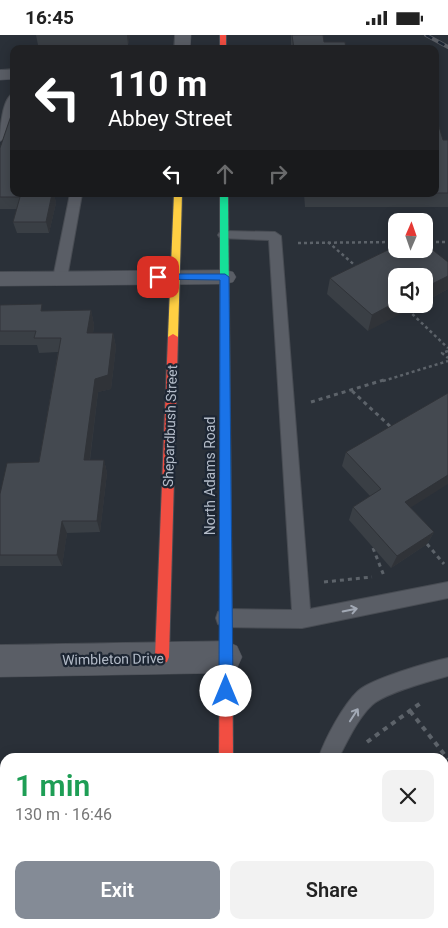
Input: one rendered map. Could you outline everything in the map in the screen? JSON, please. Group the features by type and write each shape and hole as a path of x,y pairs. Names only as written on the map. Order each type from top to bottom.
{"main road":[{"name":"Shepardbush Street","path":"162,657 178,197"},
{"name":"North Adams Road","path":"224,197 226,753"}],"street":[{"path":"0,279 225,277"},
{"name":"Wimbleton Drive","path":"0,661 226,657"}],"lane":[{"path":"0,138 10,108"},
{"path":"60,278 75,197"},
{"path":"224,235 275,236 302,619"},
{"path":"225,618 302,619 448,590"},
{"path":"331,753 366,696 435,669 448,667"}],"path":[{"path":"328,242 358,268"},
{"path":"290,243 388,242"},
{"path":"433,242 448,242"},
{"path":"303,405 448,360 442,353 448,349 411,313"},
{"path":"351,390 398,434"},
{"path":"427,545 446,564"},
{"path":"373,548 384,576"},
{"path":"435,566 446,564"},
{"path":"318,583 392,575"},
{"path":"362,746 424,701"},
{"path":"410,711 443,753"}],"building":[{"path":"292,35 323,35 324,42 345,42 345,45 293,45"},
{"path":"10,119 10,197 0,197 0,148"},
{"path":"439,126 443,140 448,140 448,193 439,193"},
{"path":"20,197 51,197 46,222 13,222"},
{"path":"388,250 388,258 433,258 433,250 448,262 448,276 433,284 433,268 388,268 388,306 372,315 330,278"},
{"path":"42,304 41,311 91,310 87,333 113,333 108,375 95,379 84,460 104,460 97,521 62,521 57,555 0,555 0,494 7,463 39,462 61,338 34,338 36,331 0,331 0,305"},
{"path":"448,393 448,475 405,502 434,532 397,556 353,507 381,489 346,452"}],"railway":[{"path":"426,35 448,47"}],"traffic: fast":[{"path":"224,197 226,623"}],"traffic: slow":[{"path":"173,337 178,197"}],"traffic: jam":[{"path":"223,35 223,45"},
{"path":"162,657 173,337"},
{"path":"226,623 226,753"}],"route":[{"path":"158,277 225,277 226,691"}]}
